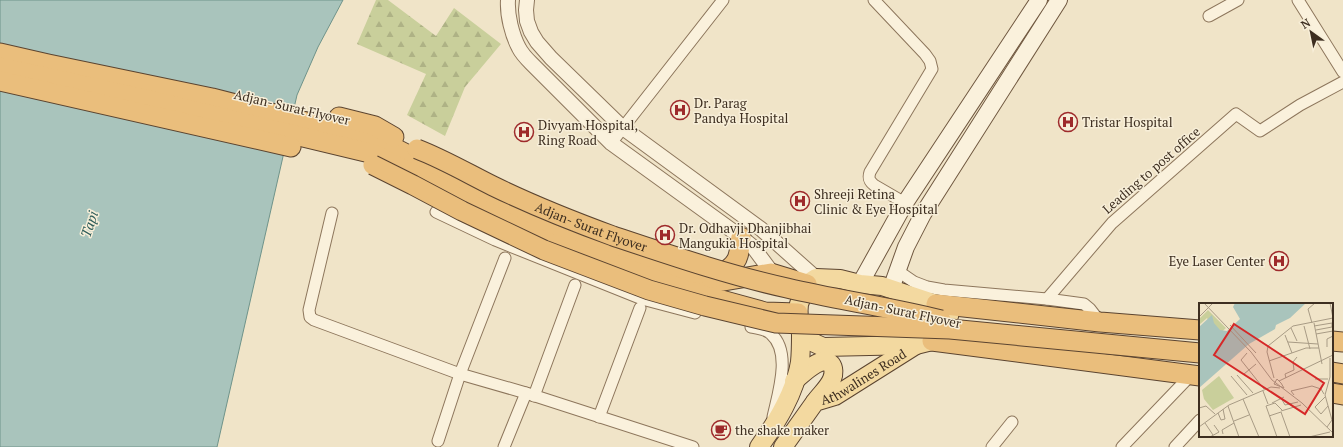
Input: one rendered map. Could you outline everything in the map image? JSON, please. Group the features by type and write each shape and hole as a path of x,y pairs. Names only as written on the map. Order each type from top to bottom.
{"highway":[{"name":"Adjan- Surat Flyover","path":"0,42 367,123 416,149 437,157 493,186 546,210 611,235 696,263 787,288 910,312 952,323 1199,348"},
{"path":"0,52 56,66 212,98 368,145 374,154 544,241 588,254 685,290 765,312 798,309"},
{"path":"0,67 368,145 381,141 535,220 678,273 702,279 724,281 771,273 812,281"},
{"name":"Adjan- Surat Flyover","path":"0,81 373,165 462,211 544,250 649,290 705,306 776,323 950,329 1199,353"},
{"path":"702,279 715,277 732,265 738,258 741,237"},
{"path":"936,304 1100,322 1199,330"},
{"path":"1333,341 1343,342"},
{"path":"924,343 1196,375"},
{"path":"1333,362 1343,363"},
{"path":"1333,372 1343,374"},
{"path":"1333,393 1343,395"}],"main road":[{"path":"860,284 905,203 1039,0"},
{"path":"891,289 906,247 923,214 1059,0"},
{"path":"759,447 787,402 794,382 800,362 802,334 798,318 798,309 812,281 840,279 860,284 882,286 936,304"},
{"name":"Athwalines Road","path":"783,447 815,402 835,396 924,343 941,336 949,316 936,304"},
{"path":"802,334 808,340 823,347 924,343"},
{"path":"794,382 809,368 823,361 827,361 832,366 834,371 832,380 815,402"}],"street":[{"path":"508,0 507,10 512,31 519,49 531,63 611,143 753,247 798,309"},
{"path":"527,0 527,21 531,32 537,42 551,58 623,128 760,229 812,281"},
{"path":"611,143 723,0"},
{"path":"874,0 925,54 930,61 932,69 870,172 870,182 905,203"},
{"path":"1209,16 1238,0"},
{"path":"1298,0 1343,72"},
{"name":"Leading to post office","path":"1046,299 1112,223 1236,114 1260,131 1300,105 1343,82"},
{"path":"436,212 495,240 642,299 764,330 770,333 777,340 782,356 782,372 770,431"},
{"path":"332,213 309,310 310,318 460,374 693,447"},
{"path":"438,441 460,374 505,258"},
{"path":"898,271 914,282 926,287 1084,304 1100,322"},
{"path":"504,447 530,395 574,285"},
{"path":"599,417 640,308"},
{"path":"1122,447 1196,375"},
{"path":"1175,447 1199,421"},
{"path":"992,447 1012,422"}],"green space":[{"path":"376,0 388,0 436,36 454,8 501,44 465,87 445,136 407,115 426,74 357,44"}],"water":[{"name":"Tapi","path":"0,0 343,0 318,47 297,95 217,447 0,447"}],"place":[{"name":"Dr. Parag Pandya Hospital","path":"680,110"},
{"name":"Tristar Hospital","path":"1068,122"},
{"name":"Divyam Hospital, Ring Road","path":"524,132"},
{"name":"Shreeji Retina Clinic & Eye Hospital","path":"800,201"},
{"name":"Dr. Odhavji Dhanjibhai Mangukia Hospital","path":"665,235"},
{"name":"Eye Laser Center","path":"1279,261"},
{"name":"the shake maker","path":"721,430"}]}
